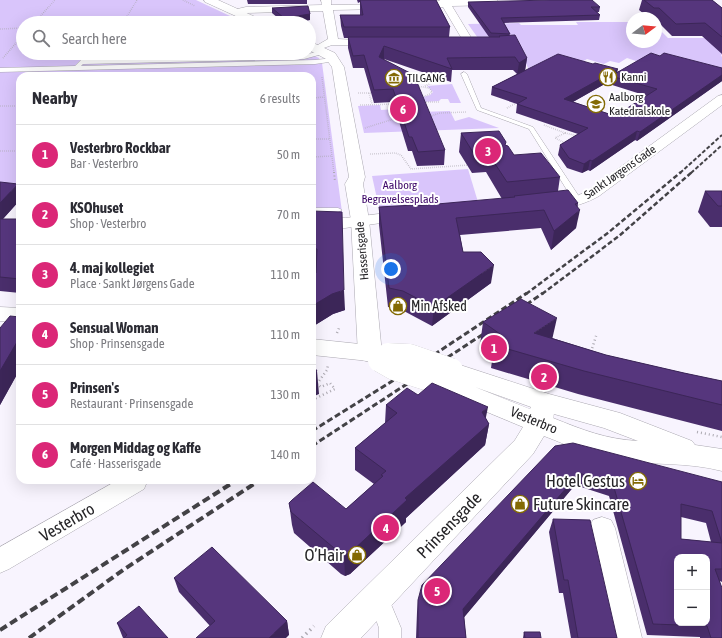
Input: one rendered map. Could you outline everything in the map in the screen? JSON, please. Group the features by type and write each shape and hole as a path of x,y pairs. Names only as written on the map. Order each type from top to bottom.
{"street":[{"path":"209,0 245,16"},
{"path":"407,5 445,2 506,2"},
{"path":"445,2 474,44 454,44"},
{"path":"236,12 327,4 391,6"},
{"path":"319,54 333,39 327,4"},
{"path":"319,54 384,44"},
{"name":"Hasserisgade","path":"319,54 338,67 357,176 354,184 379,356"},
{"name":"Sankt Jørgens Gade","path":"534,205 578,201 594,193 722,99"},
{"path":"316,223 345,223 360,220 421,215"},
{"name":"Vesterbro","path":"316,348 379,356 394,368 444,376 542,412 591,444 616,450 713,458"},
{"name":"Prinsensgade","path":"338,638 524,447 542,412"},
{"name":"Vesterbro","path":"0,561 131,484"},
{"path":"602,528 628,638"},
{"path":"378,597 390,628 390,638"}],"lane":[{"path":"77,68 81,62 140,60"},
{"path":"0,70 97,68 224,60"},
{"path":"94,72 97,68"},
{"path":"464,74 479,109 531,128 578,201"},
{"path":"544,161 552,160"},
{"path":"316,210 338,210"}],"path":[{"path":"40,16 55,0"},
{"path":"127,16 137,0"},
{"path":"0,29 16,28"},
{"path":"0,61 16,43"},
{"path":"319,54 338,210"},
{"path":"405,92 406,89 415,86 424,86 432,83 431,81 412,81 415,86"},
{"path":"399,92 405,92 411,96 419,97 431,94 432,90 424,86"},
{"path":"371,93 369,93 372,104"},
{"path":"316,98 324,97"},
{"path":"419,97 421,103 439,102"},
{"path":"387,103 367,105 398,104 395,98"},
{"path":"502,110 519,101"},
{"path":"0,106 16,106"},
{"path":"424,113 426,117"},
{"path":"423,117 440,113 490,113"},
{"path":"348,130 381,124 396,117 404,117"},
{"path":"565,133 580,136"},
{"path":"316,140 330,139"},
{"path":"556,140 573,146"},
{"path":"0,151 16,151"},
{"path":"353,155 395,153 401,155 411,169 474,165"},
{"path":"316,157 332,156"},
{"path":"589,359 596,333"},
{"path":"316,398 335,388 330,383 321,387 317,384 327,370"}],"green space":[{"path":"0,0 196,0 230,16 16,16 16,60 316,60 316,57 319,58 322,63 342,212 316,216 316,72 16,72 16,197 0,196"},
{"path":"576,22 626,22 626,48 662,48 662,32 668,38 722,38 722,71 639,62 627,58 619,63 610,61 604,64 587,59 582,62 529,70 515,41 480,41 468,24 519,23 521,25 578,25"},
{"path":"452,84 461,103 450,103 448,99 422,102 420,98 430,95 433,92 427,86"},
{"path":"380,105 381,110 395,109 397,116 420,112 450,111 455,121 469,117 499,128 364,133 358,106"},
{"name":"Aalborg Begravelsesplads","path":"468,169 478,202 386,211 379,208 372,176"}],"building":[{"path":"360,0 436,0 450,27 344,27 340,15 363,15"},
{"path":"592,0 600,7 591,7 600,15 501,18 510,34 491,33 468,2"},
{"path":"644,0 712,0 722,8 722,37 705,23 676,24 659,8 654,8"},
{"path":"308,6 310,14 282,16 272,8"},
{"path":"515,35 527,58 519,63 515,57 447,58 452,69 384,46 379,57 414,75 445,150 418,152 412,137 409,137 393,89 374,90 364,55 353,56 348,37 500,37 499,36"},
{"path":"651,53 660,56 664,53 722,68 722,75 640,132 637,131 592,161 590,160 584,164 569,158 560,145 588,128 517,104 527,98 492,87 558,54 593,64 595,63 618,69 564,99 615,116 657,89 611,76"},
{"path":"499,131 506,142 505,145 508,146 514,155 541,153 560,177 507,182 488,153 474,154 461,133"},
{"path":"0,182 16,184 16,186 0,203"},
{"path":"568,190 578,203 575,204 580,210 554,231 544,210 456,218 463,252 481,252 494,265 434,307 403,291 389,288 379,207 415,206 515,197 514,196"},
{"path":"705,191 722,191 722,206 718,206"},
{"path":"316,211 342,212 344,290 332,294 316,304 316,273"},
{"path":"0,219 16,219 16,279 0,277"},
{"path":"521,299 557,318 534,333 606,355 722,381 722,405 584,371 494,345 500,334 483,322"},
{"path":"10,316 16,317 16,344 0,371 0,328"},
{"path":"432,383 488,407 482,412 489,424 405,498 407,500 350,553 344,555 291,512 289,503 311,484 315,484 346,509 383,476 381,475 386,471 355,448 397,413 386,405 407,388 418,395"},
{"path":"573,443 722,482 722,543 722,569 715,569 722,588 722,638 711,638 707,626 710,626 710,554 674,554 674,625 653,624 613,484 579,473 463,609 466,638 418,638 418,600 422,585 555,446","holes":["681,504 712,511 722,543 681,539"]},
{"path":"553,519 590,520 617,638 578,638 568,580 564,580"},
{"path":"212,547 287,621 269,638 196,638 215,621 174,578"},
{"path":"139,606 168,638 124,638 127,635 117,623"},
{"path":"524,632 540,632 541,638 525,638"}],"railway":[{"path":"680,173 722,135"},
{"path":"691,173 722,145"},
{"path":"526,294 609,232 681,172"},
{"path":"542,294 619,236 692,172"},
{"path":"316,429 426,360 527,293"},
{"path":"519,310 543,293"},
{"path":"316,443 491,329"},
{"path":"0,630 231,484"},
{"path":"29,638 123,570 254,484"}],"place":[{"name":"Kanni","path":"608,77"},
{"name":"TILGANG","path":"394,78"},
{"name":"Aalborg Katedralskole","path":"596,104"},
{"name":"Morgen Middag og Kaffe","path":"403,109"},
{"name":"4. maj kollegiet","path":"488,151"},
{"name":"Min Afsked","path":"398,306"},
{"name":"Vesterbro Rockbar","path":"494,348"},
{"name":"KSOhuset","path":"544,377"},
{"name":"Hotel Gestus","path":"638,481"},
{"name":"Future Skincare","path":"520,504"},
{"name":"Sensual Woman","path":"386,528"},
{"name":"O’Hair","path":"357,555"},
{"name":"Prinsen's","path":"437,591"}]}
